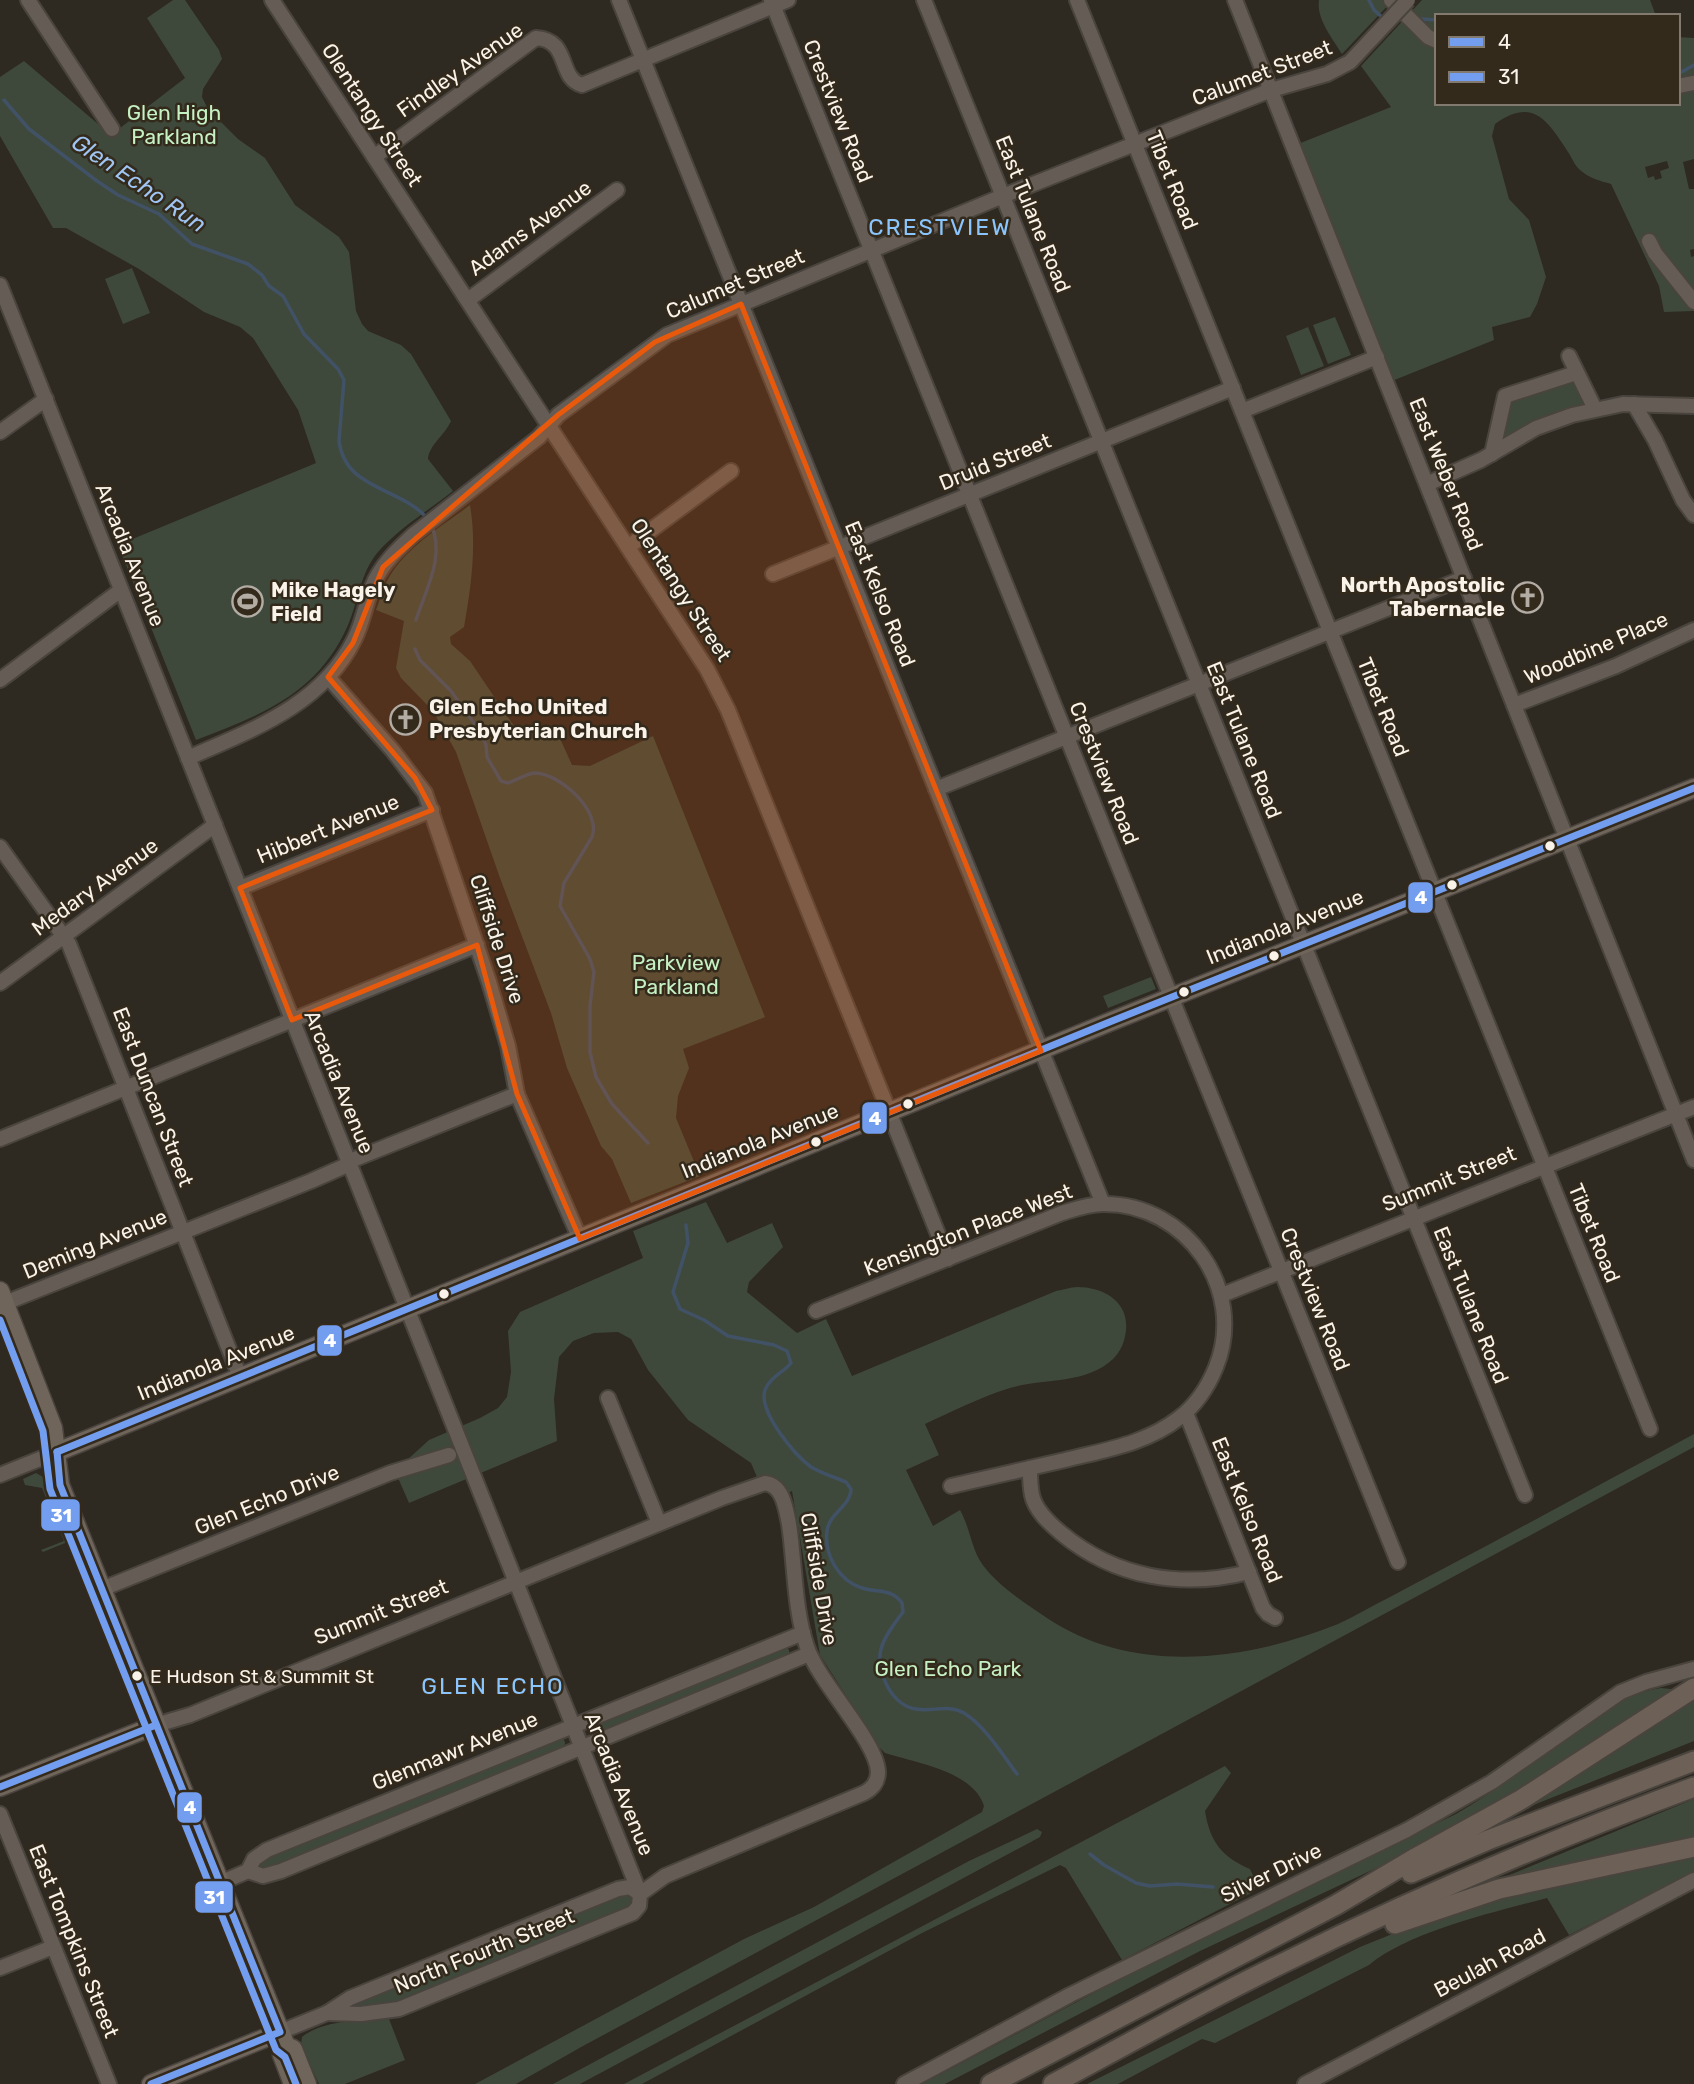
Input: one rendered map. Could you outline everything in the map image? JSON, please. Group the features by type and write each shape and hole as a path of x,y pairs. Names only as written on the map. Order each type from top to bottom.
{"highway":[{"path":"992,2084 1336,1905 1522,1799 1694,1687"},
{"path":"1336,1905 1488,1840 1694,1761"},
{"path":"1053,2084 1278,1965 1497,1864 1598,1822 1694,1787"},
{"path":"1278,1965 1499,1889 1694,1847"},
{"path":"985,2084 1021,2069"}],"main road":[{"name":"Indianola Avenue","path":"57,1452 1303,944 1694,788"},
{"path":"2,1300 53,1428 60,1485 283,2039 293,2049 307,2084"},
{"name":"Summit Street","path":"0,1787 156,1725"},
{"path":"151,2084 283,2039"},
{"path":"283,2039 282,2055 293,2084"}],"street":[{"path":"28,0 112,129"},
{"name":"Olentangy Street","path":"272,0 707,669 723,700 948,1259"},
{"name":"East Kelso Road","path":"619,0 1102,1204"},
{"name":"Findley Avenue","path":"374,157 536,38 552,43 559,50 571,79 582,85 772,3 788,0"},
{"name":"East Tulane Road","path":"924,0 1525,1495"},
{"name":"Tibet Road","path":"1077,0 1650,1429"},
{"name":"East Weber Road","path":"1235,0 1694,1160"},
{"path":"1391,0 1428,37 1435,40"},
{"name":"Calumet Street","path":"188,758 278,718 310,695 328,677 353,643 372,589 383,567 413,535 539,437 558,415 655,342 741,303 1135,144 1271,90 1323,75 1350,62 1408,0"},
{"name":"Crestview Road","path":"772,3 1398,1562"},
{"name":"Adams Avenue","path":"468,300 617,190"},
{"path":"1649,241 1655,253 1694,302"},
{"name":"Arcadia Avenue","path":"0,285 640,1894"},
{"path":"1569,356 1595,409"},
{"path":"1242,411 1377,357"},
{"path":"1492,454 1505,396 1576,373"},
{"name":"Druid Street","path":"773,574 1233,388"},
{"path":"0,432 46,399"},
{"path":"1427,484 1468,467 1536,428 1595,409 1634,404 1694,406"},
{"path":"1634,404 1655,440 1683,500 1694,515"},
{"path":"628,547 731,471"},
{"path":"936,789 1464,579"},
{"path":"0,680 121,590"},
{"name":"Woodbine Place","path":"1514,705 1616,666 1694,630"},
{"name":"Cliffside Drive","path":"328,677 415,778 432,810 508,1046 517,1094 580,1239"},
{"name":"Hibbert Avenue","path":"240,888 432,810"},
{"name":"Medary Avenue","path":"0,983 215,825"},
{"name":"East Duncan Street","path":"0,847 65,935 240,1377"},
{"path":"0,1139 477,945"},
{"name":"Deming Avenue","path":"2,1300 183,1232 517,1094"},
{"name":"Summit Street","path":"1222,1295 1694,1107"},
{"name":"Kensington Place West","path":"816,1311 1062,1213 1102,1204 1151,1213 1186,1236 1210,1265 1222,1295 1225,1327 1219,1359 1205,1388 1186,1413"},
{"path":"608,1398 659,1524"},
{"path":"951,1486 1137,1441 1168,1426 1186,1413"},
{"name":"East Kelso Road","path":"1186,1413 1265,1611 1275,1618"},
{"name":"Indianola Avenue","path":"0,1475 57,1452"},
{"name":"Glen Echo Drive","path":"102,1589 390,1473 449,1455"},
{"path":"1030,1468 1032,1495 1039,1511 1072,1542 1105,1562 1139,1574 1174,1580 1205,1580 1249,1572"},
{"name":"Summit Street","path":"156,1725 190,1715 759,1484 770,1483 777,1488"},
{"name":"Cliffside Drive","path":"777,1488 789,1524 803,1633 818,1672 873,1756 878,1771 874,1786"},
{"name":"Glenmawr Avenue","path":"248,1871 254,1858 267,1850 803,1633"},
{"name":"Glenmawr Avenue","path":"220,1883 248,1871 263,1876 281,1871 810,1654"},
{"name":"Silver Drive","path":"904,2084 1070,1995 1407,1830 1492,1782 1600,1705 1646,1682 1694,1669"},
{"path":"1646,1682 1694,1687"},
{"name":"North Fourth Street","path":"327,2013 361,2014 398,2009 633,1913 639,1906 640,1894 665,1876 864,1793 874,1786"},
{"name":"East Tompkins Street","path":"0,1814 108,2084"},
{"name":"Beulah Road","path":"1305,2084 1694,1880"},
{"name":"North Fourth Street","path":"283,2039 350,1998 618,1889 630,1887 640,1894"},
{"path":"0,1968 53,1947"}],"highlighted area":[{"path":"741,304 1041,1051 580,1239 517,1094 477,945 292,1020 240,888 432,810 415,778 328,677 353,643 383,567 558,415 655,342"}],"green space":[{"name":"Glen High Parkland","path":"173,0 185,0 219,50 222,59 203,89 202,97 208,109 238,139 265,158 295,205 339,237 349,252 356,311 362,324 368,331 401,345 411,354 451,421 431,449 428,459 453,491 386,543 372,560 363,578 348,625 336,649 321,669 304,685 265,711 196,740 118,545 316,463 298,410 253,338 240,327 204,312 139,269 66,228 53,228 0,136 0,77 24,61 111,135 185,78 147,18"},
{"path":"1319,0 1393,0 1342,54 1320,14"},
{"path":"1422,0 1650,0 1655,14 1435,14 1435,105 1680,105 1680,37 1694,38 1694,159 1683,162 1689,189 1694,189 1694,249 1690,250 1691,257 1694,256 1694,311 1664,312 1659,286 1611,184 1583,173 1546,122 1538,116 1519,112 1495,124 1492,136 1509,199 1529,220 1546,277 1537,304 1530,317 1492,327 1494,340 1387,383 1293,146 1391,107 1361,66","holes":["1667,161 1669,168 1660,171 1662,178 1655,180 1654,176 1648,178 1645,167"]},
{"path":"132,268 150,313 123,324 105,279"},
{"path":"1335,317 1351,355 1328,364 1313,325"},
{"path":"1308,327 1324,366 1301,375 1286,336"},
{"path":"1576,373 1595,409 1509,443 1494,439 1505,403"},
{"name":"Parkview Parkland","path":"470,505 473,551 469,597 464,627 450,637 451,644 470,661 516,729 534,724 558,734 572,765 590,766 653,736 765,1017 683,1049 689,1068 678,1096 676,1118 700,1176 631,1203 612,1159 601,1146 567,1068 551,1013 456,752 433,711 401,678 396,668 404,621 376,610 388,579 404,557"},
{"path":"1151,977 1156,989 1108,1008 1103,996"},
{"name":"Glen Echo Park","path":"706,1202 727,1243 772,1223 783,1247 749,1282 747,1292 797,1333 826,1319 852,1376 1056,1291 1075,1287 1087,1288 1105,1293 1119,1304 1126,1320 1126,1330 1122,1346 1113,1359 1090,1373 1077,1377 1023,1385 999,1392 925,1424 939,1455 906,1470 933,1526 960,1510 979,1559 1001,1584 1047,1618 1081,1636 1116,1649 1191,1657 1228,1654 1303,1637 1351,1618 1694,1434 1694,1447 516,2084 475,2084 744,1939 814,1907 982,1812 984,1806 978,1794 956,1776 885,1753 879,1747 820,1655 792,1491 781,1496 760,1484 751,1463 688,1420 648,1370 631,1339 618,1332 594,1333 573,1341 559,1357 554,1399 557,1441 409,1503 395,1471 429,1440 480,1418 498,1408 507,1397 511,1372 508,1331 520,1312 643,1258 633,1231"},
{"path":"36,1473 43,1477 70,1541 43,1552 41,1550 64,1541 42,1488 25,1485 23,1479"},
{"path":"785,1646 789,1655 597,1735 590,1730 589,1727"},
{"path":"1661,1688 1673,1691 1561,1768 1434,1841 1200,1951 945,2084 922,2084 1205,1934 1456,1814 1501,1785 1599,1713 1629,1697"},
{"path":"1694,1695 1694,1741 1521,1810"},
{"path":"562,1737 565,1742 564,1749 267,1870 258,1867 262,1858"},
{"path":"1225,1766 1231,1773 1205,1811 1207,1822 1214,1840 1225,1854 1250,1869 1257,1884 1253,1892 1122,1960 1066,1868 1060,1865 922,1933 642,2084 624,2084"},
{"path":"1694,1799 1694,1841 1495,1881"},
{"path":"1037,1829 1042,1832 1040,1837 580,2084 553,2084 969,1861"},
{"path":"1694,1854 1694,1872 1569,1935 1547,1898 1479,1916 1407,1942 1369,1965 1215,2043 1202,2039 1118,2084 1087,2084 1360,1947 1412,1926 1523,1891"},
{"path":"625,1891 633,1893 635,1906 398,2004 354,2006 355,2002"},
{"path":"389,2019 405,2060 345,2084 319,2084 301,2045 302,2037 332,2024"}],"waterway":[{"path":"1369,0 1374,10 1383,18"},
{"path":"1421,19 1435,20"},
{"path":"1680,73 1694,65"},
{"name":"Glen Echo Run","path":"4,100 29,129 97,181 118,195 159,214 192,244 248,264 262,275 269,286 283,296 304,334 338,369 344,380 339,441 343,457 351,469 362,479 403,500 427,518"},
{"name":"Glen Echo Run","path":"416,620 435,561 435,537 431,525"},
{"name":"Glen Echo Run","path":"415,649 420,660 451,691 481,733 487,757 501,781 508,783 535,773 545,775 566,786 585,805 591,816 592,837 564,883 560,906 590,959 594,972 590,1006 590,1052 596,1077 612,1104 648,1143"},
{"name":"Glen Echo Run","path":"686,1225 688,1243 673,1292 680,1309 704,1320 728,1336 774,1345 787,1351 791,1363 765,1390 764,1399 772,1421 804,1461 811,1467 846,1482 851,1489 848,1500 832,1519 827,1531 831,1558 846,1580 854,1585 894,1595 902,1603 903,1612 881,1649 881,1667 887,1686 907,1706 922,1710 952,1709 964,1713 986,1733 1017,1774"},
{"name":"Glen Echo Run","path":"1090,1854 1136,1883 1150,1886 1177,1884 1213,1887"}],"transit line":[{"name":"4","path":"57,1452 1112,1021 1694,788"},
{"name":"31","path":"0,1320 43,1431 50,1489 276,2050 285,2057 296,2084"},
{"name":"4","path":"57,1452 60,1485 280,2032 151,2084"},
{"name":"4","path":"0,1787 156,1725"}],"place":[{"name":"North Apostolic Tabernacle","path":"1528,597"},
{"name":"Mike Hagely Field","path":"248,602"},
{"name":"Glen Echo United Presbyterian Church","path":"406,719"},
{"name":"E Hudson St & Summit St","path":"137,1676"}],"district":[{"name":"CRESTVIEW","path":"940,227"},
{"name":"GLEN ECHO","path":"493,1686"}]}
